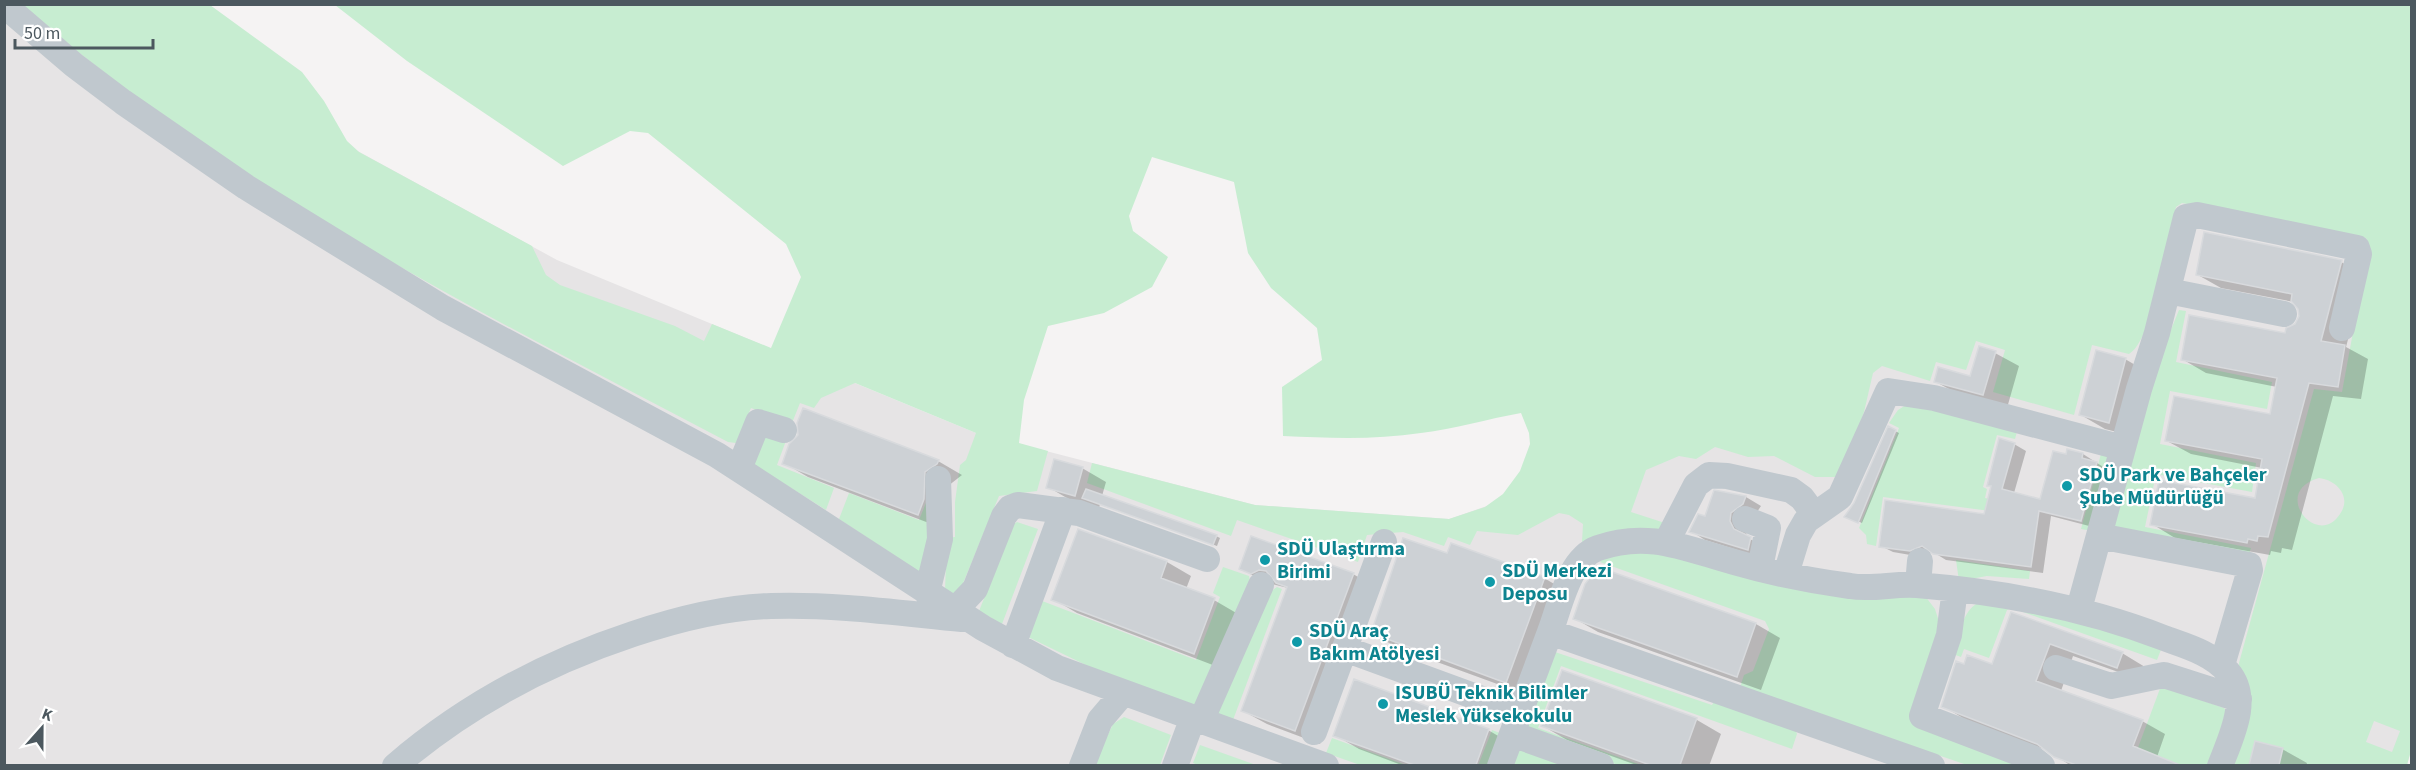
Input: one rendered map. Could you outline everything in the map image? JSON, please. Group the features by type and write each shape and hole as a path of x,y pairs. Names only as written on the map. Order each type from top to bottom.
{"street":[{"path":"4,5 74,65 123,102 255,193 443,308 687,437 927,593 1012,645 1057,668 1087,690 1118,698 1195,726 1326,765"},
{"path":"2079,609 2168,291 2185,219 2188,215 2355,247 2358,254 2342,328"},
{"path":"2168,291 2284,314"},
{"path":"1786,574 1798,535 1814,514 1840,497 1888,391 1934,398 2123,448"},
{"path":"739,469 758,422 784,430"},
{"path":"1667,541 1696,484 1709,475 1727,476 1791,490 1802,498 1814,514"},
{"path":"927,593 940,538 938,479"},
{"path":"962,615 1010,508 1018,505 1086,515 1207,559"},
{"path":"1012,645 1063,510"},
{"path":"1745,519 1768,528 1760,568"},
{"path":"2099,536 2248,565 2250,570 2222,665"},
{"path":"1500,765 1575,570 1591,551 1637,541 1667,541 1760,568 1858,588 1919,573 1955,589 2034,599 2079,609 2185,645 2222,665 2234,680 2239,699 2236,723 2220,765"},
{"path":"1314,732 1384,542"},
{"path":"1175,765 1261,585"},
{"path":"1955,589 1949,635 1922,716 2042,765"},
{"path":"395,765 432,734 496,692 578,652 670,622 725,610 769,606 816,606 962,615"},
{"path":"1550,632 1932,765"},
{"path":"1345,649 1516,724 1601,765"},
{"path":"2056,668 2111,686 2164,675 2239,699"},
{"path":"1082,765 1100,720 1118,698"},
{"path":"1195,726 1284,765"}],"shaded area":[{"path":"4,5 170,5 310,125 557,260 976,433 1255,505 1449,519 1662,446 1717,330 2411,98 2412,747 2407,765 5,765"}],"green space":[{"path":"23,5 210,5 302,72 324,101 347,141 359,152 532,246 546,275 560,285 675,326 704,341 712,324 771,348 801,277 786,244 648,133 630,131 563,166 407,61 335,5 2411,5 2412,747 2407,765 2279,765 2283,748 2256,741 2249,765 2231,765 2239,663 2314,389 2342,392 2369,245 2366,238 2182,203 2176,207 2153,310 2138,345 2129,354 2092,345 2074,415 1993,392 2005,350 1976,341 1966,370 1936,362 1930,381 1882,366 1873,373 1864,412 1840,477 1815,477 1774,456 1748,457 1715,447 1696,459 1679,456 1646,470 1631,512 1668,524 1662,530 1582,542 1583,524 1569,515 1559,513 1518,535 1477,531 1470,545 1448,537 1444,546 1403,532 1367,535 1358,562 1237,520 1231,536 1087,483 1092,463 1255,505 1449,519 1485,507 1503,494 1520,471 1530,444 1529,433 1521,413 1446,429 1386,437 1283,436 1282,387 1322,360 1317,328 1271,288 1248,253 1234,182 1152,157 1129,216 1133,231 1168,257 1152,287 1104,313 1048,326 1024,400 1019,443 1048,451 1037,491 999,496 957,598 945,590 947,538 955,537 955,502 960,465 966,460 976,433 855,383 821,398 814,408 800,403 792,423 751,408 736,443 728,442 544,346 362,244 273,190 186,133 103,71","holes":["2319,478 2326,479 2337,486 2341,490 2344,501 2340,514 2330,523 2320,525 2310,522 2302,514 2298,505 2298,494 2305,485","2374,721 2400,731 2392,752 2366,742"]},
{"path":"2179,310 2186,311 2176,362 2272,382 2267,409 2170,391 2160,444 2256,463 2252,492 2156,474 2145,527 2251,548 2249,554 2111,526 2161,354"},
{"path":"1906,405 2018,428 2015,439 1997,435 1983,487 1987,489 1985,498 2000,501 1998,512 1883,497 1876,546 1867,544 1866,535 1859,528 1899,428 1889,423 1898,410"},
{"path":"761,428 787,438 777,465 834,488 826,510 748,461"},
{"path":"2102,450 2113,453 2092,531 2081,529"},
{"path":"849,493 919,520 928,498 933,542 919,572 839,519"},
{"path":"1017,522 1038,529 1002,624 979,611 1014,524"},
{"path":"1641,547 1925,596 1935,609 1940,625 1918,707 2032,765 1967,765 1740,687 1744,675 1753,671 1769,629 1765,621 1600,562 1603,558"},
{"path":"1956,560 2030,571 2029,579 1987,576 1959,581"},
{"path":"1223,567 1249,576 1251,587 1198,707 1092,668 1024,635 1037,599 1196,660 1220,597 1213,593"},
{"path":"1277,587 1282,589 1233,720 1214,713 1266,595"},
{"path":"1978,603 2033,607 2162,647 2157,660 2012,608 2007,610 1989,658 1964,649 1961,657 1953,654 1964,618"},
{"path":"1555,652 1712,705 1715,700 1795,729 1797,734 1792,749 1561,666 1538,728 1641,765 1618,765 1525,732"},
{"path":"2161,686 2224,708 2226,711 2210,765 2120,766 2126,750 2136,753"},
{"path":"1124,717 1171,735 1160,765 1093,766 1113,724"},
{"path":"1492,730 1500,733 1488,765 1478,766"},
{"path":"1332,738 1406,765 1360,765 1326,753"},
{"path":"1520,743 1582,766 1512,766"},
{"path":"1200,745 1256,765 1198,765 1193,763"}],"building":[{"path":"2204,232 2342,260 2321,341 2345,345 2338,387 2309,383 2268,537 2258,536 2257,541 2248,539 2247,543 2150,525 2159,480 2255,498 2262,459 2165,441 2174,396 2270,414 2277,378 2181,360 2189,315 2285,333 2286,328 2295,324 2299,316 2298,309 2291,301 2292,294 2196,275"},
{"path":"1979,346 1996,351 1983,395 1934,382 1938,367 1970,376"},
{"path":"2096,350 2126,358 2109,423 2079,415"},
{"path":"803,408 939,460 925,472 924,499 918,515 782,464 789,444 798,435 797,423"},
{"path":"1888,426 1896,430 1858,523 1844,517 1854,503"},
{"path":"1999,438 2015,443 2002,489 2040,499 2053,451 2066,454 2067,449 2083,453 2082,458 2097,462 2081,521 2039,511 2031,567 1933,554 1922,546 1910,551 1879,547 1885,500 1984,514 1991,486 1987,486"},
{"path":"1054,459 1083,467 1075,496 1046,488"},
{"path":"1086,489 1217,535 1213,545 1082,498"},
{"path":"1714,490 1746,496 1743,504 1731,513 1730,521 1734,529 1751,537 1748,550 1689,532 1698,514 1705,516"},
{"path":"1078,529 1167,561 1161,578 1215,598 1194,654 1051,600"},
{"name":"SDÜ Araç Bakım Atölyesi","path":"1251,536 1354,573 1295,731 1241,711 1287,587 1276,583 1266,571 1259,570 1251,574 1239,569"},
{"path":"1403,538 1447,553 1451,543 1545,577 1506,683 1371,633"},
{"path":"1598,567 1756,623 1737,677 1573,619 1585,584"},
{"path":"2011,612 2123,652 2117,668 2050,644 2036,681 2143,720 2133,746 2180,765 2076,765 2054,757 2037,744 1941,707 1956,661 1964,664 1967,655 1992,664"},
{"path":"1562,670 1697,718 1680,765 1650,765 1541,726"},
{"name":"ISUBÜ Teknik Bilimler Meslek Yüksekokulu","path":"1354,679 1489,729 1476,765 1414,765 1333,736"},
{"path":"2255,741 2283,748 2279,765 2249,765"}],"place":[{"name":"SDÜ Park ve Bahçeler Şube Müdürlüğü","path":"2067,486"},
{"name":"SDÜ Ulaştırma Birimi","path":"1265,560"},
{"name":"SDÜ Merkezi Deposu","path":"1490,582"},
{"name":"SDÜ Araç Bakım Atölyesi","path":"1297,642"},
{"name":"ISUBÜ Teknik Bilimler Meslek Yüksekokulu","path":"1383,704"}]}
